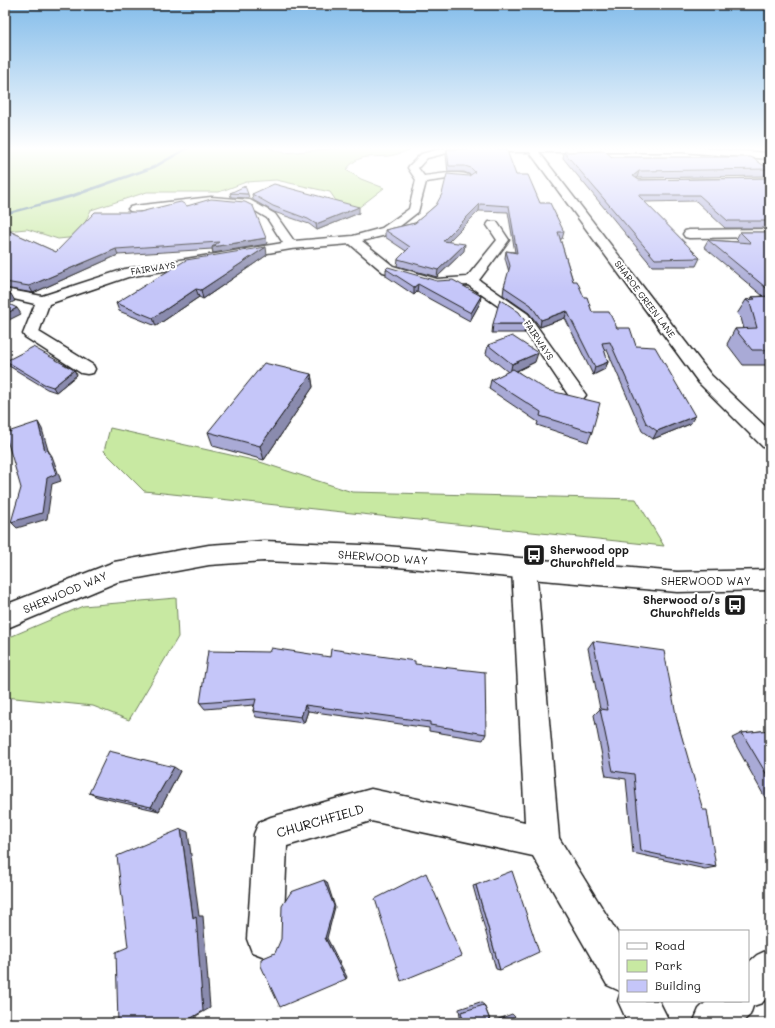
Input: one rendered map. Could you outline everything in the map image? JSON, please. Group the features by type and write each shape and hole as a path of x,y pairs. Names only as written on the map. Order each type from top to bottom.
{"street":[{"name":"FAIRWAYS","path":"5,294 43,301 125,273 291,245 353,240 386,231 414,210 418,195"},
{"name":"SHAROE GREEN LANE","path":"567,195 705,378 770,442"},
{"path":"134,209 211,200 250,203 270,216 291,245"},
{"path":"353,240 388,269 437,283 471,282 503,240 494,225"},
{"path":"690,234 770,233"},
{"name":"FAIRWAYS","path":"471,282 523,317 577,395"},
{"path":"43,301 32,334 87,369"},
{"name":"SHERWOOD WAY","path":"5,617 114,572 209,555 264,551 363,555 677,582 770,580"},
{"path":"524,568 543,842 619,970"},
{"name":"CHURCHFIELD","path":"265,939 271,834 371,806 543,842"},
{"path":"749,988 770,968"},
{"path":"638,1002 650,1023"},
{"path":"712,1023 735,1002"}],"green space":[{"path":"5,195 138,195 91,210 78,237 58,239 27,229 5,231"},
{"path":"332,195 375,195 358,208 339,205"},
{"path":"110,428 257,461 352,492 636,499 664,546 144,491 104,451"},
{"path":"176,598 178,637 129,720 93,706 5,697 5,639 83,606"}],"building":[{"path":"254,195 315,195 359,207 316,224 308,219 273,206"},
{"path":"441,195 537,195 540,203 550,203 564,232 558,232 573,281 577,281 584,297 587,297 592,312 609,312 617,328 630,328 636,346 655,347 695,416 657,431 646,423 610,342 602,343 608,362 595,367 567,311 541,320 531,305 504,287 510,266 506,251 517,253 509,206 480,204 443,241 465,244 438,270 398,259 410,247 385,230 415,223 436,205"},
{"path":"601,195 770,195 770,221 728,221 699,195 638,195 700,258 655,259"},
{"path":"211,199 245,202 253,206 266,238 212,247 219,242 116,249 29,286 5,282 5,229 56,252 95,212 140,212 181,202 187,206"},
{"path":"740,232 770,232 770,291 708,240 751,243"},
{"path":"266,247 201,290 196,289 153,318 116,303 186,260"},
{"path":"388,267 437,281 453,280 481,296 471,313 418,284 414,287 386,269"},
{"path":"5,293 11,294 5,297"},
{"path":"770,296 770,350 752,350 735,329 757,328 750,303 746,300 755,299 752,297"},
{"path":"500,299 519,312 527,324 493,324"},
{"path":"5,302 17,308 5,314"},
{"path":"512,336 538,353 512,364 488,345"},
{"path":"33,347 74,370 53,387 44,384 6,361"},
{"path":"264,363 311,374 260,446 208,432"},
{"path":"513,369 547,390 600,403 592,432 540,416 541,412 491,380"},
{"path":"38,422 45,451 48,450 56,474 47,478 42,513 11,522 21,488 5,433"},
{"path":"593,641 664,651 677,720 703,810 707,810 716,867 641,851 634,774 613,771 600,709 608,710"},
{"path":"271,648 330,657 331,649 415,661 415,664 485,672 486,734 430,725 430,722 305,705 301,717 253,711 256,699 200,703 208,651 269,652"},
{"path":"770,730 770,780 742,733"},
{"path":"109,751 174,767 151,807 89,793"},
{"path":"181,829 193,918 196,916 203,1011 188,1020 188,1023 118,1023 116,952 128,947 117,856"},
{"path":"512,871 539,952 500,970 476,885"},
{"path":"426,873 462,956 401,981 375,899"},
{"path":"324,880 334,906 325,938 346,979 280,1007 261,966 261,959 275,953 281,939 282,906 291,892"},
{"path":"484,1005 491,1023 464,1023 461,1012"},
{"path":"516,1018 518,1023 501,1023"}],"waterway":[{"path":"5,214 75,195"}],"place":[{"name":"Sherwood opp Churchfield","path":"534,555"},
{"name":"Sherwood o/s Churchfields","path":"735,605"}]}
